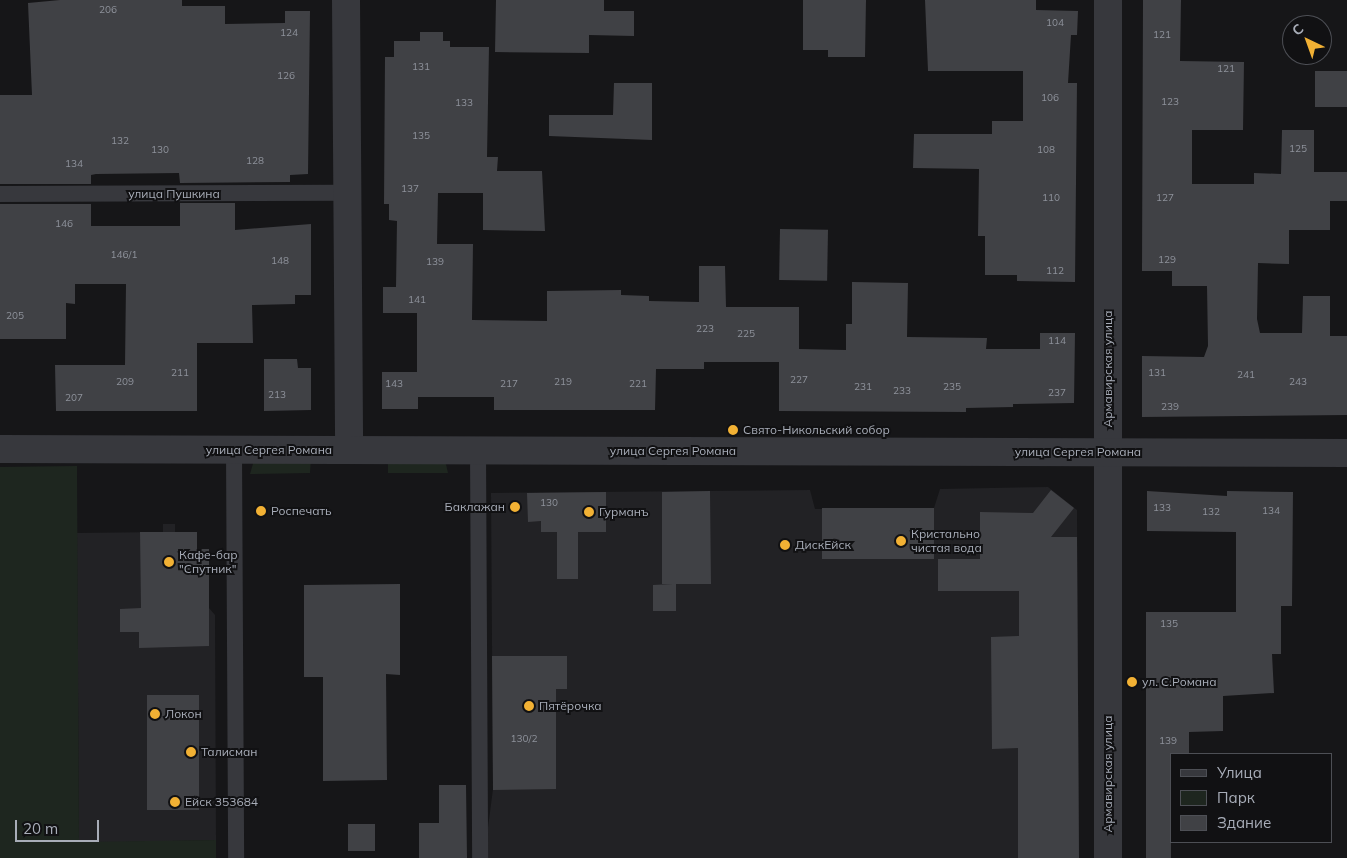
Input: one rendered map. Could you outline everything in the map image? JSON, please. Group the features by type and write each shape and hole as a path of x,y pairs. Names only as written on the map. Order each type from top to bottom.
{"street":[{"path":"346,0 349,450"},
{"name":"Армавирская улица","path":"1108,0 1108,858"},
{"name":"улица Сергея Романа","path":"0,449 1347,453"}],"lane":[{"name":"улица Пушкина","path":"0,194 347,193"},
{"path":"234,450 236,858"},
{"path":"478,450 480,858"}],"shaded area":[{"path":"1048,487 1077,510 1079,858 484,858 493,789 491,493 810,490 815,509 934,508 940,489"},
{"path":"163,524 175,524 175,532 197,532 197,549 209,549 209,608 215,615 216,840 79,843 77,533 163,532"}],"green space":[{"path":"388,456 445,460 448,473 388,473"},
{"path":"311,457 310,473 250,474 254,460"},
{"path":"77,466 79,842 216,840 216,858 0,858 0,467"}],"building":[{"path":"60,0 182,0 182,6 225,6 225,24 285,23 285,11 310,11 308,174 290,175 290,182 180,183 179,173 96,174 91,175 91,184 0,184 0,95 32,95 28,3"},
{"path":"496,0 604,0 604,11 634,11 634,36 589,35 589,53 495,52"},
{"path":"803,0 866,0 865,57 828,57 828,50 803,50"},
{"path":"925,0 1036,0 1036,10 1078,11 1077,35 1071,35 1068,83 1077,83 1075,282 1017,281 1017,275 985,275 985,236 978,236 979,169 913,168 914,134 992,134 992,121 1023,121 1023,71 928,71"},
{"path":"1143,0 1181,0 1180,61 1244,62 1243,130 1192,130 1192,184 1254,184 1254,173 1281,174 1282,130 1314,130 1314,172 1347,172 1347,201 1330,201 1330,230 1289,230 1289,264 1258,263 1257,319 1260,333 1302,333 1303,296 1330,296 1330,336 1347,336 1347,415 1142,417 1142,356 1204,357 1208,346 1207,286 1172,286 1172,271 1142,271"},
{"path":"420,32 443,32 443,41 450,41 450,47 489,47 487,157 498,157 497,171 542,171 545,231 483,230 483,193 438,193 437,244 473,244 472,320 547,321 547,291 621,290 621,295 649,296 649,301 699,302 699,266 725,266 726,307 799,307 799,349 846,350 846,324 852,324 852,282 908,283 907,337 987,338 986,349 1040,349 1040,333 1075,333 1074,403 1013,404 1013,407 966,408 966,412 779,411 779,362 704,362 704,369 656,369 655,410 494,410 494,397 418,397 418,409 382,409 382,372 417,372 417,313 383,313 383,287 396,287 397,221 389,220 389,204 384,204 385,57 394,57 394,41 420,41"},
{"path":"1315,71 1347,71 1347,107 1315,107"},
{"path":"614,83 652,83 652,140 549,136 549,115 613,115"},
{"path":"180,203 235,203 235,230 311,224 311,295 295,295 295,304 252,305 253,343 197,343 197,411 56,411 55,365 125,365 126,284 75,284 75,304 66,303 66,339 0,339 0,204 91,204 91,226 180,226"},
{"path":"780,229 828,230 827,281 779,280"},
{"path":"264,359 297,359 298,368 311,368 311,410 264,411"},
{"path":"1051,490 1074,508 1051,537 1077,537 1079,858 1018,858 1018,748 992,749 991,637 1019,636 1019,591 938,591 938,559 980,559 980,512 1033,513"},
{"path":"710,491 711,584 676,584 676,611 653,611 653,585 673,584 662,584 662,492"},
{"path":"1147,491 1227,496 1227,491 1293,492 1292,606 1281,606 1281,654 1272,654 1274,693 1223,696 1223,731 1189,732 1189,753 1170,753 1171,858 1146,858 1146,612 1236,612 1236,532 1147,531"},
{"path":"606,492 606,532 578,532 578,579 557,579 557,532 541,532 541,521 528,522 527,493"},
{"path":"822,508 934,508 934,559 822,559"},
{"path":"140,532 197,532 197,549 209,549 209,646 139,648 139,632 120,632 120,609 141,608"},
{"path":"400,584 400,675 386,674 387,780 323,781 323,677 304,677 304,585"},
{"path":"492,656 567,656 567,689 556,689 556,789 493,790"},
{"path":"147,695 199,695 199,810 147,810"},
{"path":"439,785 466,785 467,858 419,858 419,823 439,823"},
{"path":"348,824 375,824 375,851 348,851"}],"place":[{"name":"Свято-Никольский собор","path":"733,430"},
{"name":"Баклажан","path":"515,507"},
{"name":"Роспечать","path":"261,511"},
{"name":"Гурманъ","path":"589,512"},
{"name":"Кристально чистая вода","path":"901,541"},
{"name":"ДискЕйск","path":"785,545"},
{"name":"Кафе-бар \"Спутник\"","path":"169,562"},
{"name":"ул. С.Романа","path":"1132,682"},
{"name":"Пятёрочка","path":"529,706"},
{"name":"Локон","path":"155,714"},
{"name":"Талисман","path":"191,752"},
{"name":"Ейск 353684","path":"175,802"}]}
